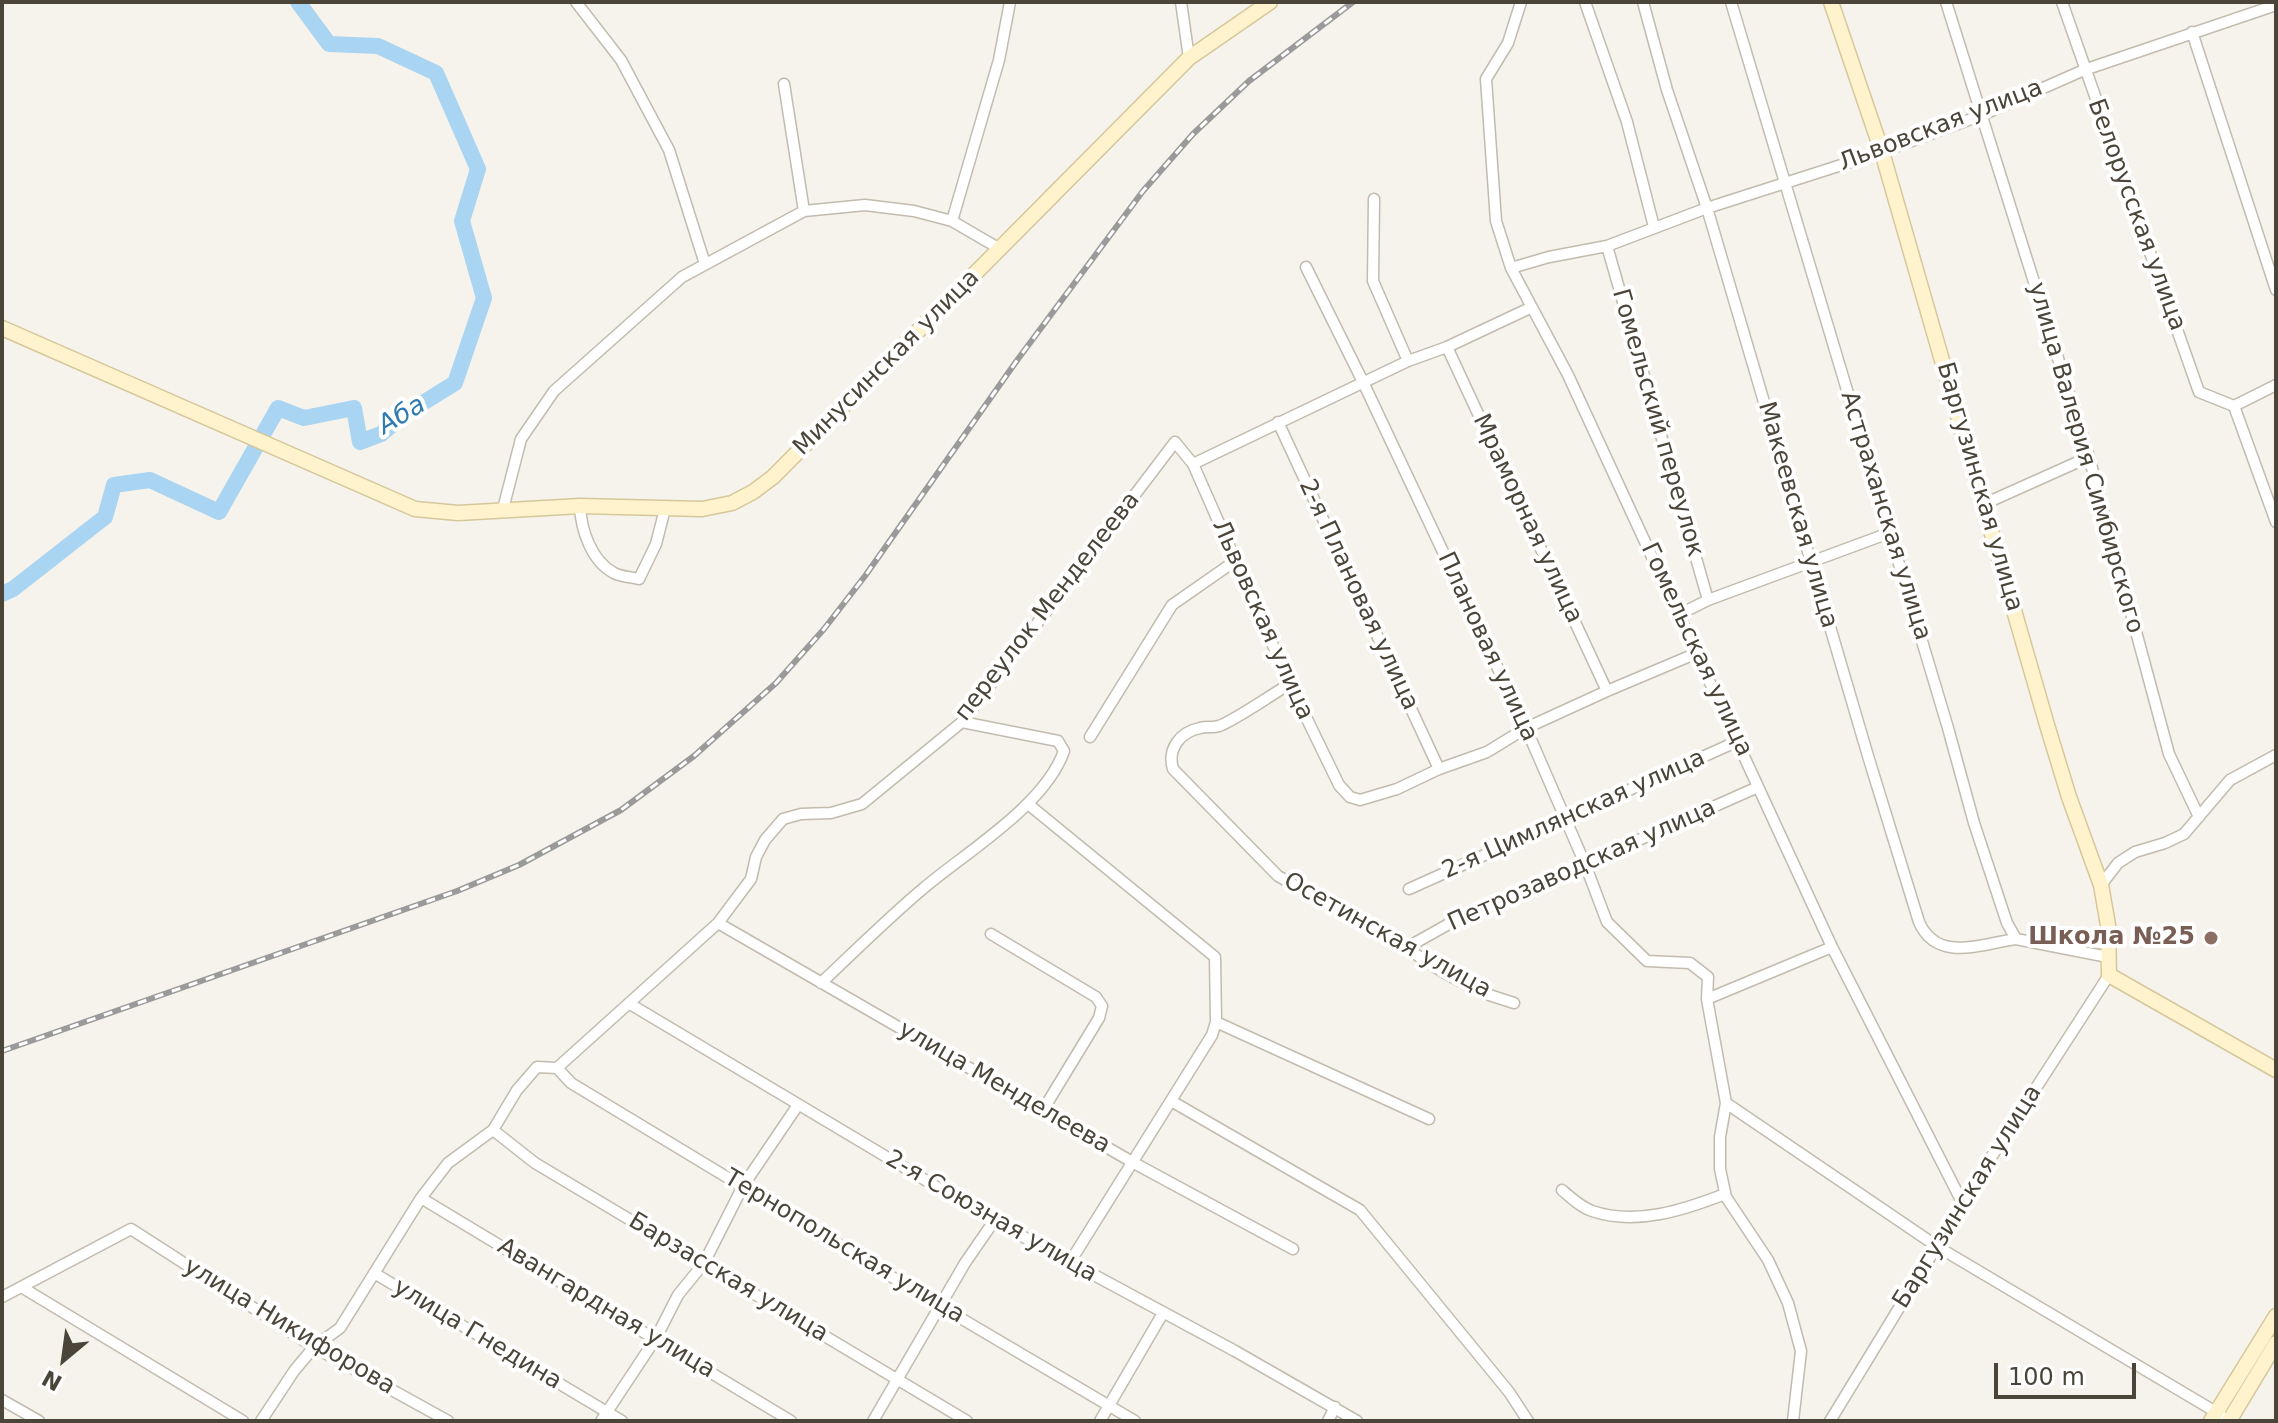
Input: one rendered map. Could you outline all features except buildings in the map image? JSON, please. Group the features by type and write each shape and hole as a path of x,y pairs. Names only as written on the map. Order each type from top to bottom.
{"main road":[{"name":"Минусинская улица","path":"2,328 415,509 458,513 580,506 702,509 732,503 773,477 1189,58 1270,2"},
{"name":"Баргузинская улица","path":"1831,2 1882,152 2065,783 2101,885 2108,925 2109,975"},
{"path":"2109,975 2276,1070"},
{"path":"2221,1418 2276,1316"},
{"path":"2221,1418 2276,1343"}],"street":[{"path":"576,2 621,60 669,150 705,264"},
{"path":"952,221 999,60 1010,2"},
{"path":"1181,2 1189,58"},
{"name":"Гомельская улица","path":"1521,2 1508,43 1486,79 1496,221 1511,268 1568,375 1832,947 1963,1204"},
{"path":"1585,2 1627,122 1654,227"},
{"name":"Макеевская улица","path":"1643,2 1667,90 1707,208 1868,756 1924,933 1931,942 1951,949 2016,939"},
{"name":"Астраханская улица","path":"1731,2 1974,823 2007,923 2016,939"},
{"name":"улица Валерия Симбирского","path":"1946,2 2089,457 2169,754 2199,817"},
{"name":"Белорусская улица","path":"2062,2 2199,392 2234,406"},
{"name":"Львовская улица","path":"1511,268 1607,246 1707,208 1882,152 1982,115 2084,70 2276,5"},
{"path":"2192,32 2276,290"},
{"path":"784,84 804,211"},
{"path":"1374,199 1373,281 1408,361"},
{"path":"503,509 521,439 529,423 554,391 670,286 804,211 865,205 914,211 952,221 1000,249"},
{"name":"Гомельский переулок","path":"1607,246 1708,600"},
{"name":"Плановая улица","path":"1306,267 1526,728 1607,922 1647,961 1690,963 1708,977 1707,999"},
{"path":"1193,464 1408,361 1447,347 1530,308"},
{"name":"Мраморная улица","path":"1447,347 1607,691"},
{"path":"2275,517 2234,406 2276,385"},
{"name":"2-я Плановая улица","path":"1278,422 1439,769"},
{"name":"Львовская улица","path":"1175,442 1193,464 1290,684 1339,785 1350,797 1360,800 1397,789 1439,769"},
{"name":"переулок Менделеева","path":"261,1421 314,1347 340,1328 421,1198 448,1163 493,1130 517,1090 537,1067 557,1068 718,923 751,879 756,857 765,840 783,819 801,814 831,813 862,804 962,722 1175,442"},
{"path":"1984,504 2089,457"},
{"path":"580,506 581,528 597,557 613,573 639,579 656,544 665,509"},
{"path":"1680,614 1708,600 1889,533"},
{"path":"1090,737 1172,605 1235,561"},
{"path":"1439,769 1487,752 1526,728 1697,653"},
{"name":"Осетинская улица","path":"1290,684 1219,726 1197,728 1184,736 1173,746 1170,759 1173,769 1278,876 1443,972 1483,993 1514,1003"},
{"path":"821,983 923,888 1028,804 1059,766 1064,751 1058,741 962,722"},
{"name":"2-я Цимлянская улица","path":"1409,889 1738,741"},
{"path":"2101,885 2118,863 2135,852 2184,834 2230,780 2276,755"},
{"name":"Петрозаводская улица","path":"1406,948 1447,925 1758,787"},
{"path":"1028,804 1215,957 1216,1022 1212,1035 1173,1102 1161,1116 1070,1262"},
{"name":"улица Менделеева","path":"718,923 1134,1163 1293,1249"},
{"path":"991,934 1096,997 1102,1006 1099,1018 1043,1110"},
{"path":"2016,939 2108,957"},
{"path":"1793,1421 1801,1351 1788,1303 1768,1260 1725,1194 1720,1169 1720,1137 1726,1103 1707,999 1832,947"},
{"name":"Баргузинская улица","path":"1830,1421 2109,975"},
{"name":"2-я Союзная улица","path":"630,1004 994,1221 1357,1421"},
{"path":"1216,1022 1429,1119"},
{"name":"Тернопольская улица","path":"557,1068 571,1083 1135,1421"},
{"path":"1173,1102 1360,1210 1509,1392 1528,1421"},
{"path":"1726,1103 1938,1247 2221,1418"},
{"path":"604,1416 656,1338 678,1295 704,1263 743,1186 798,1105"},
{"name":"Барзасская улица","path":"493,1130 535,1163 967,1421"},
{"path":"1562,1190 1591,1211 1647,1216 1687,1209 1725,1194"},
{"name":"Авангардная улица","path":"421,1198 791,1421"},
{"path":"873,1421 994,1221"},
{"name":"улица Никифорова","path":"23,1288 131,1229 314,1347 448,1421"},
{"name":"улица Гнедина","path":"374,1273 604,1416 622,1421"},
{"path":"2,1297 23,1288 243,1421"},
{"path":"1100,1421 1163,1313"},
{"path":"2,1400 39,1421"},
{"path":"1328,1421 1335,1407"}],"waterway":[{"name":"Аба","path":"2,594 13,589 105,517 114,485 150,480 219,512 278,408 304,418 354,408 360,442 381,434 405,414 455,383 484,298 462,221 478,169 436,73 378,46 329,44 298,2"}],"railway":[{"path":"2,1051 457,891 519,865 621,810 694,756 776,683 824,629 1143,191 1193,134 1249,81 1353,2"}],"place":[{"name":"Школа №25","path":"2211,938"}]}
